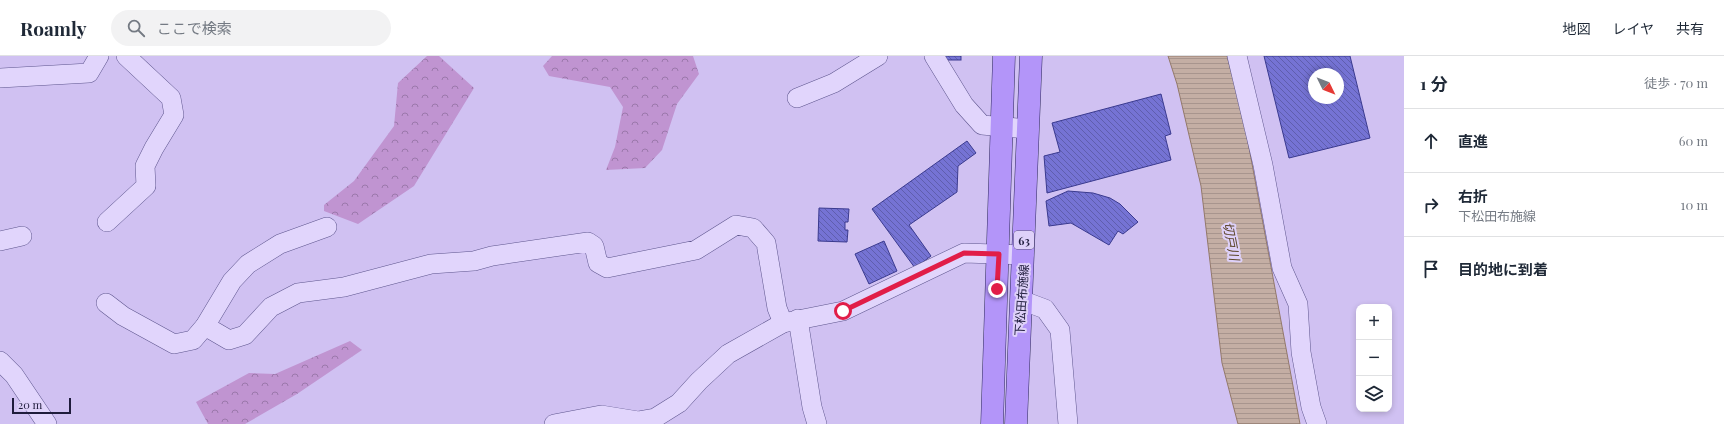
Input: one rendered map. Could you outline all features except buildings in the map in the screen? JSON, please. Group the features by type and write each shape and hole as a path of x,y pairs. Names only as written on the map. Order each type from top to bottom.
{"main road":[{"name":"下松田布施線","path":"992,424 999,254 1004,56"},
{"name":"下松田布施線","path":"1016,424 1031,56"}],"street":[{"path":"0,78 89,74 99,56"},
{"path":"107,222 146,186 145,166 174,115 171,98 126,56"},
{"path":"797,98 834,83 878,56"},
{"path":"934,56 964,105 982,125 1028,129"},
{"path":"1237,56 1263,165 1282,268 1298,304 1301,352 1311,407 1317,424"},
{"path":"206,326 229,340 245,335 271,307 298,293 344,287 430,264 474,262 492,256 588,242 594,246 598,263 607,268 696,250 736,225 753,228 766,243 777,308 791,321 817,424"},
{"path":"106,303 123,316 174,344 193,340 206,326 232,281 248,264 280,244 327,227"},
{"path":"0,241 22,236"},
{"path":"554,424 601,415 638,421 655,418 679,403 699,381 728,354 791,321 843,311 964,253 1024,255"},
{"path":"1021,300 1045,309 1060,330 1068,424"},
{"path":"0,360 14,375 47,424"}],"green space":[{"path":"427,56 439,56 474,88 414,186 358,224 324,211 324,205 354,181 394,126 398,83"},
{"path":"552,56 693,56 699,74 677,104 662,150 645,168 606,170 615,147 623,107 610,87 549,76 543,66"},
{"path":"350,341 362,350 297,394 245,424 208,424 196,402 249,373 275,374"}],"water":[{"name":"切戸川","path":"1168,56 1227,56 1243,115 1300,424 1238,424 1222,363 1201,186 1177,84"}],"route":[{"path":"843,311 964,253 999,254 997,289"}]}
